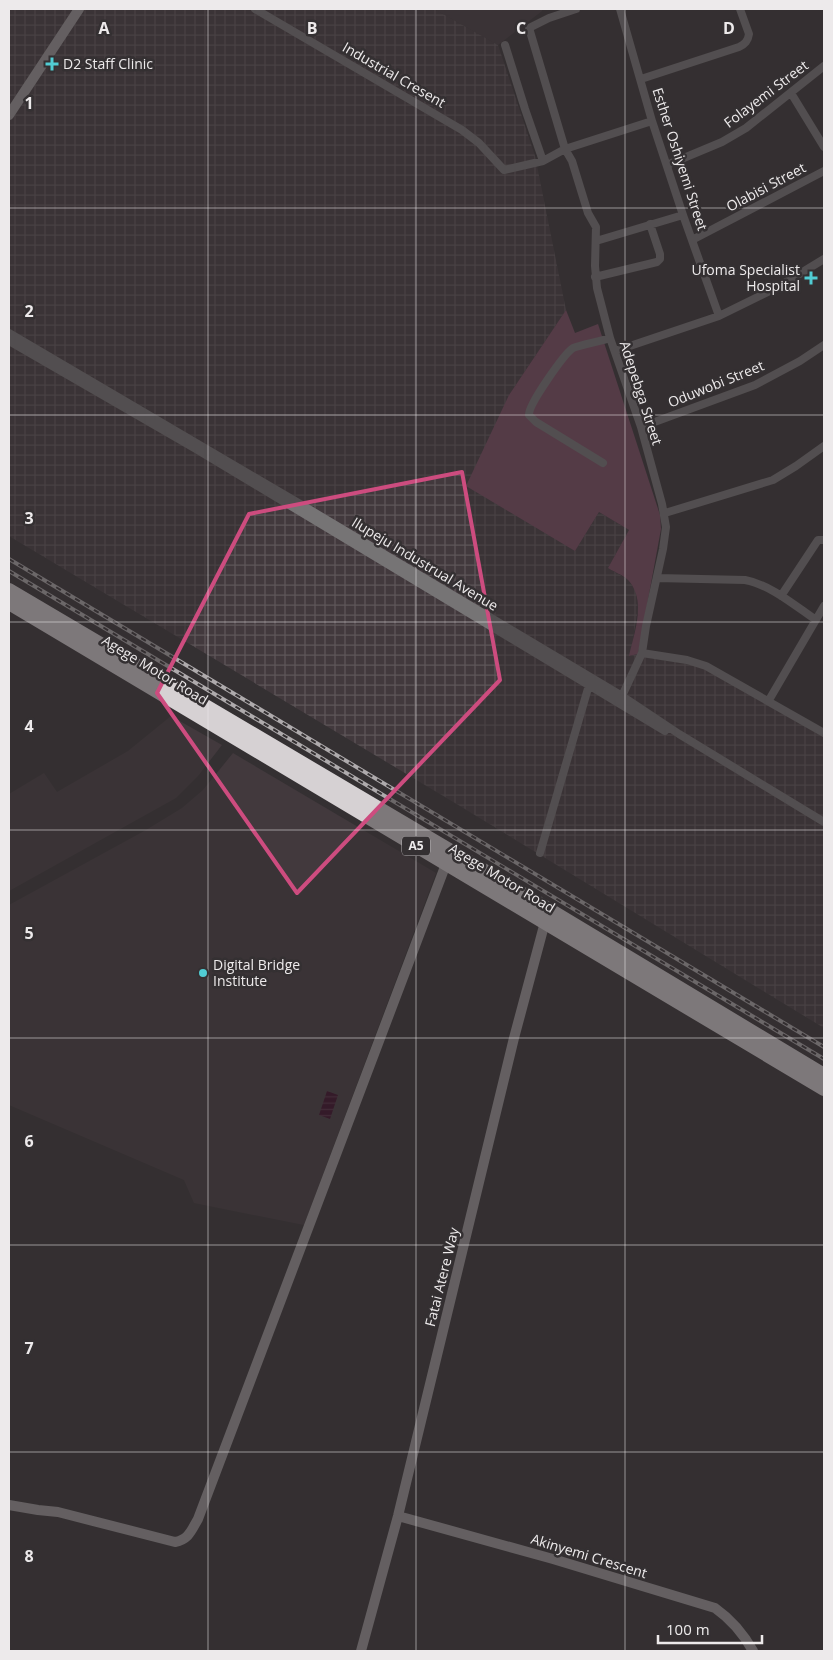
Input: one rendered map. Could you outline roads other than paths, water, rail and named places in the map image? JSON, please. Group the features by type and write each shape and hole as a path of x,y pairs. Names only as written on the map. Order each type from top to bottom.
{"highway":[{"name":"Agege Motor Road","path":"9,590 549,917 824,1089"},
{"name":"Agege Motor Road","path":"9,602 446,864 528,911 549,917 824,1075"}],"street":[{"path":"9,115 79,9"},
{"name":"Industrial Cresent","path":"255,9 462,130 479,143 504,170 543,161"},
{"path":"546,9 549,18 576,9"},
{"name":"Esther Oshiyemi Street","path":"620,9 652,120 718,316"},
{"path":"641,79 745,44 748,34 740,9"},
{"name":"Adepebga Street","path":"549,18 529,28 562,150 572,161 588,213 596,227 595,277 610,338 641,427 664,513 666,534 642,653 622,696"},
{"path":"505,46 524,109 543,161 562,150 652,120"},
{"name":"Folayemi Street","path":"667,165 722,142 746,128 824,66"},
{"path":"791,93 824,147"},
{"name":"Olabisi Street","path":"692,240 824,171"},
{"path":"596,241 683,215"},
{"path":"595,277 657,262 660,254 650,224"},
{"path":"615,351 718,316 778,287 824,259"},
{"name":"Ilupeju Industrual Avenue","path":"9,333 622,696 687,740 824,822"},
{"path":"603,463 536,422 528,415 528,409 568,353 574,348 610,338"},
{"name":"Ilupeju Industrual Avenue","path":"9,342 196,449 824,827"},
{"name":"Oduwobi Street","path":"641,427 755,385 800,361 824,345"},
{"path":"664,513 772,480 824,446"},
{"path":"782,596 818,540 824,540"},
{"path":"657,578 745,580 756,582 782,596 816,620"},
{"path":"769,700 824,606"},
{"path":"642,653 688,660 706,666 769,700 824,733"},
{"path":"540,852 589,685"},
{"path":"9,1505 58,1512 175,1542 187,1537 198,1519 446,864"},
{"name":"Fatai Atere Way","path":"361,1651 398,1516 514,1038 549,917"},
{"name":"Akinyemi Crescent","path":"398,1516 553,1559 715,1608 744,1635 753,1651"}],"railway":[{"path":"9,559 824,1047"},
{"path":"9,571 824,1059"}],"place":[{"name":"D2 Staff Clinic","path":"52,64"},
{"name":"Ufoma Specialist Hospital","path":"811,278"},
{"name":"Digital Bridge Institute","path":"203,973"}]}
